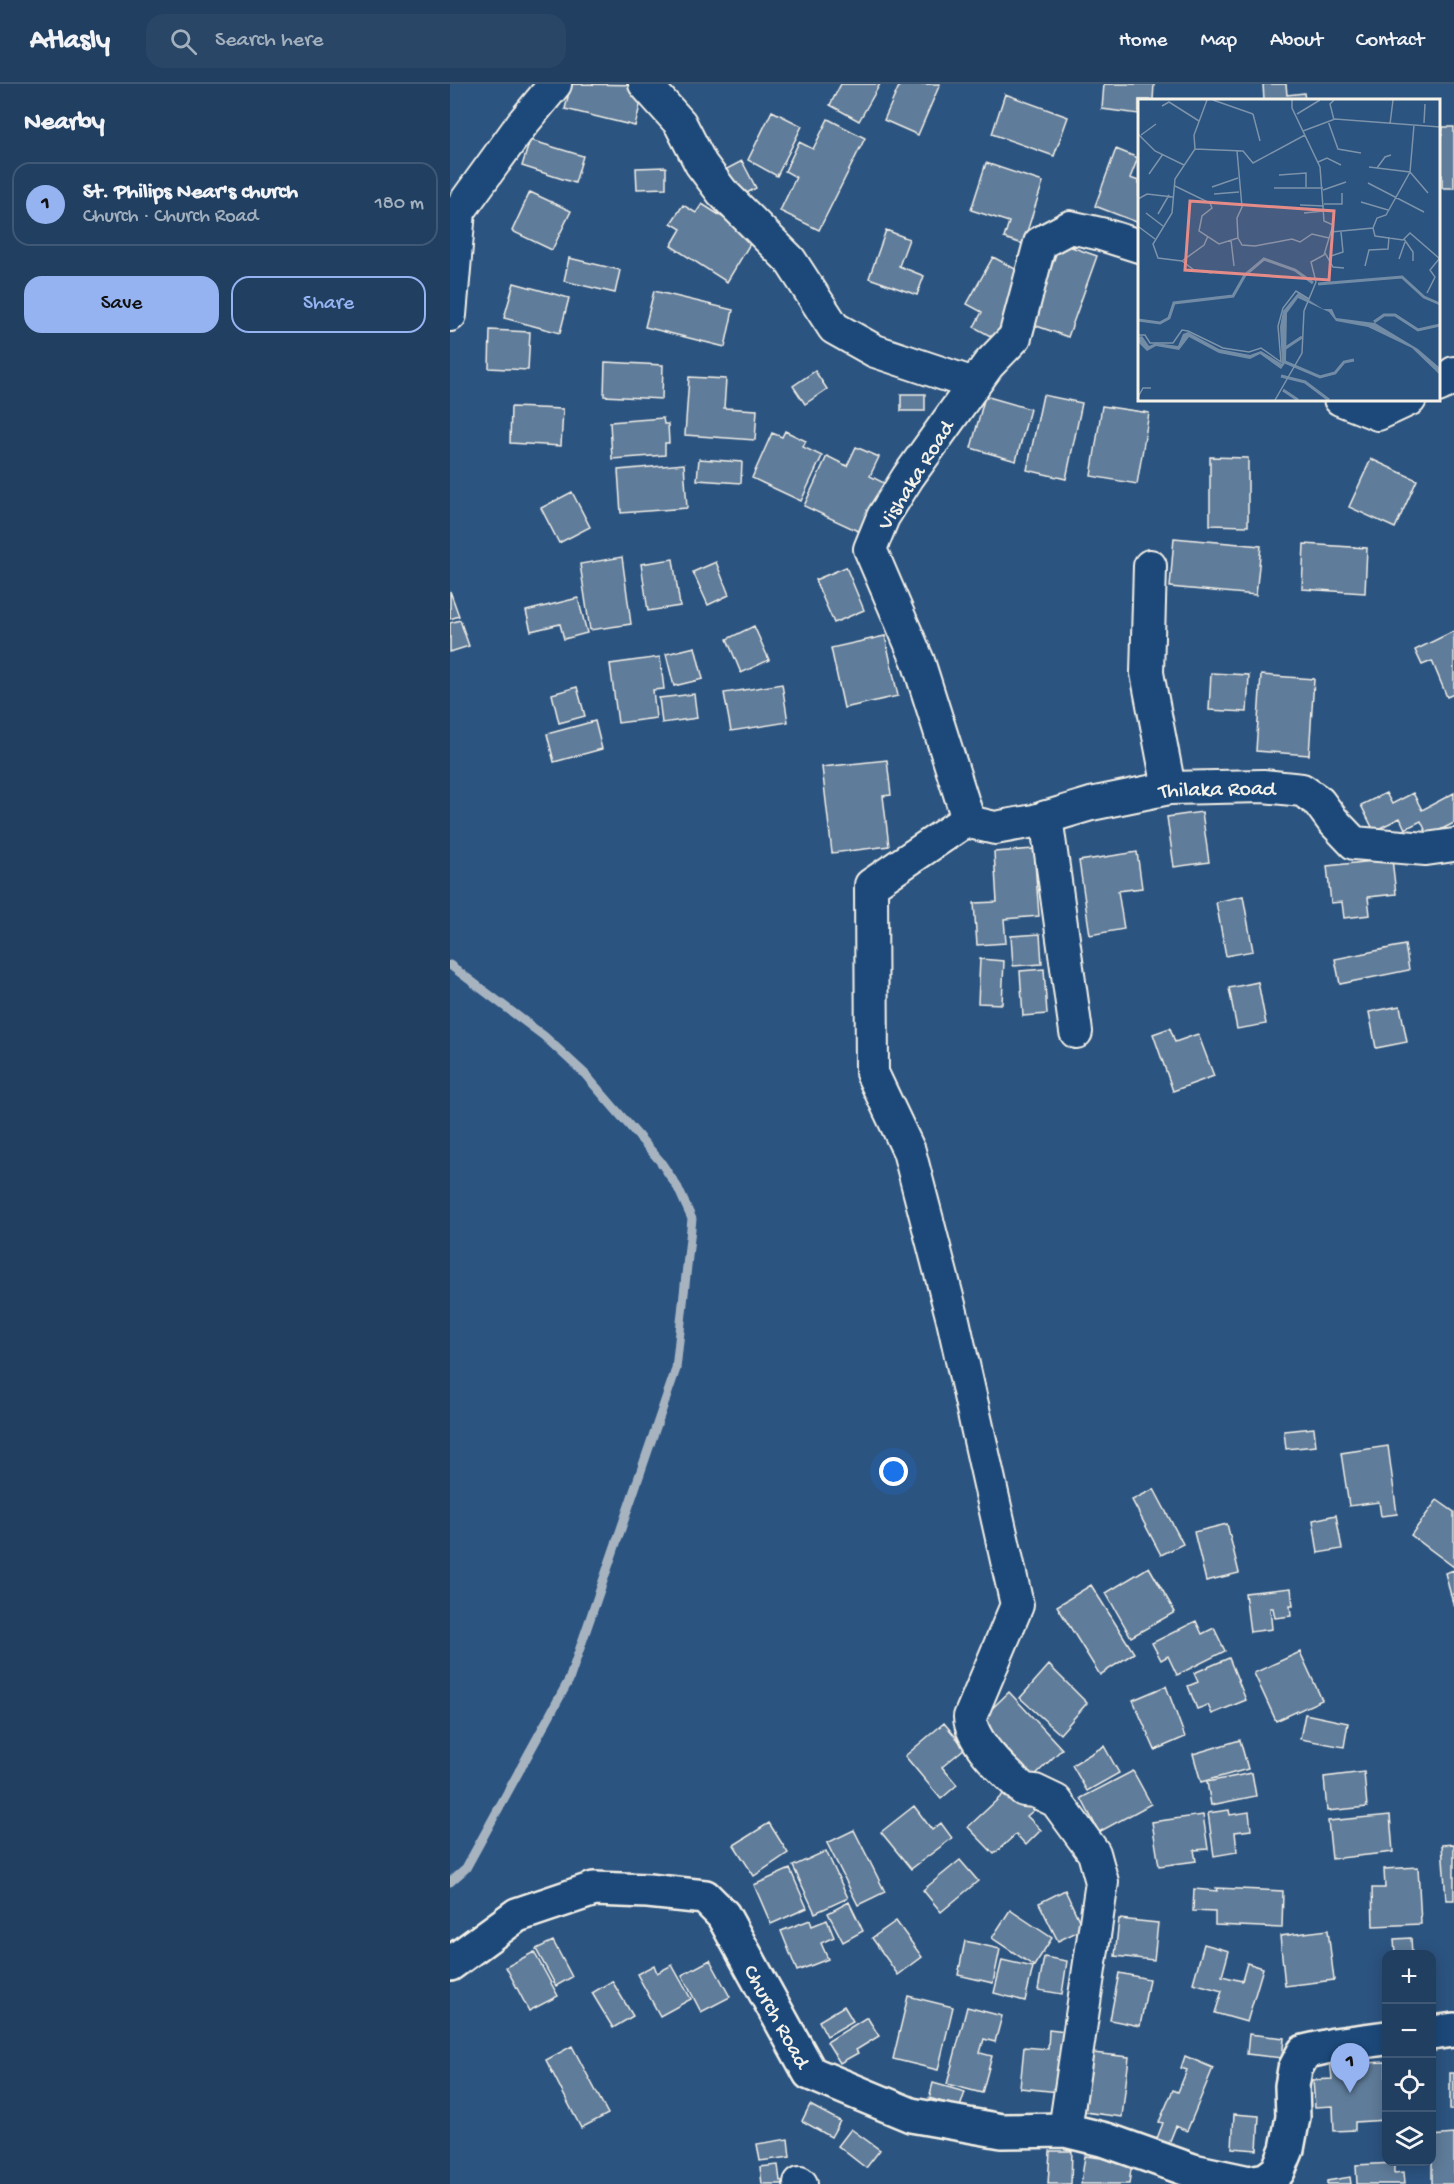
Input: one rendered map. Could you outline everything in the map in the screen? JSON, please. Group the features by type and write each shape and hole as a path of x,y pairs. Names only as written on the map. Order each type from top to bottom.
{"street":[{"path":"450,315 459,212 522,124 555,84"},
{"path":"645,84 680,123 701,164 722,192 790,260 834,328 875,351 974,384"},
{"name":"Vishaka Road","path":"967,820 918,661 870,549 883,517 908,477 988,365 1015,337 1040,243 1070,227 1138,246"},
{"path":"1439,385 1448,381 1454,373"},
{"path":"1343,400 1378,414 1408,400"},
{"path":"1150,566 1147,673 1169,788"},
{"name":"Thilaka Road","path":"967,820 995,828 1046,817 1090,804 1169,788 1263,786 1302,790 1319,802 1354,843 1426,849 1454,845"},
{"path":"1046,817 1076,1032"},
{"path":"967,820 871,885 872,1073 909,1151 953,1320 1017,1605 970,1716 971,1726 993,1761 1024,1790 1035,1791 1056,1801 1095,1853 1102,1882 1065,2130"},
{"name":"Church Road","path":"450,1964 517,1914 594,1889 648,1891 705,1897 723,1915 810,2073 911,2115 1002,2131 1065,2130 1106,2140 1147,2169 1193,2171 1249,2183 1266,2180 1278,2172 1287,2148 1293,2117 1292,2086 1295,2069 1305,2052 1334,2045 1382,2039"},
{"path":"1436,2032 1454,2030"}],"building":[{"path":"571,84 645,85 635,126 565,109"},
{"path":"841,84 880,84 859,121 830,105"},
{"path":"900,84 940,84 918,135 884,120"},
{"path":"1104,84 1154,84 1153,99 1138,99 1138,114 1102,109"},
{"path":"1263,84 1286,84 1287,95 1304,93 1305,99 1264,99"},
{"path":"1005,94 1068,117 1054,156 992,134"},
{"path":"772,111 802,126 777,176 748,160"},
{"path":"828,119 865,138 819,230 780,211 796,177 785,171 799,142 813,149"},
{"path":"1443,127 1454,127 1454,188 1442,188 1442,175 1439,175 1439,135 1442,135"},
{"path":"530,140 583,156 575,183 522,166"},
{"path":"1116,149 1138,158 1130,178 1138,181 1138,223 1095,206"},
{"path":"742,161 756,188 736,199 721,172"},
{"path":"986,163 1043,182 1023,244 1004,238 1009,222 971,210"},
{"path":"666,167 666,188 637,189 636,168"},
{"path":"530,192 571,211 552,250 512,231"},
{"path":"702,204 754,237 727,282 671,246 681,229 671,223 683,205 696,213"},
{"path":"886,230 909,239 899,266 924,276 917,295 869,278"},
{"path":"1060,243 1097,256 1068,337 1031,324"},
{"path":"993,257 1028,276 994,338 974,327 982,312 967,304"},
{"path":"569,258 620,270 615,293 564,281"},
{"path":"514,283 569,298 560,333 504,318"},
{"path":"654,291 733,310 725,347 645,327"},
{"path":"490,330 530,332 528,370 489,368"},
{"path":"605,362 663,365 662,399 604,396"},
{"path":"815,371 827,389 805,404 793,386"},
{"path":"689,377 726,379 724,408 757,410 755,440 685,435"},
{"path":"901,394 925,394 925,411 901,411"},
{"path":"1043,395 1082,403 1066,479 1027,470"},
{"path":"985,396 1030,409 1016,461 971,448"},
{"path":"1102,406 1149,413 1137,484 1091,476"},
{"path":"511,407 563,409 561,446 510,443"},
{"path":"663,418 664,424 668,424 669,443 665,443 665,455 612,459 610,422"},
{"path":"785,431 806,441 803,447 822,456 801,501 752,478 772,433 782,437"},
{"path":"856,447 879,457 870,476 884,483 860,532 804,506 827,456 847,466"},
{"path":"1210,457 1248,458 1248,526 1210,525"},
{"path":"699,459 742,462 741,483 697,480"},
{"path":"1371,459 1417,480 1395,528 1349,507"},
{"path":"684,464 687,508 621,513 618,470"},
{"path":"572,492 590,527 559,543 541,508"},
{"path":"1174,538 1261,546 1256,595 1170,587"},
{"path":"1304,544 1367,548 1365,593 1302,589"},
{"path":"622,557 631,624 590,630 580,564"},
{"path":"673,559 680,606 648,611 641,564"},
{"path":"716,562 729,595 708,605 693,572"},
{"path":"846,567 864,610 834,623 815,580"},
{"path":"450,591 459,616 450,619"},
{"path":"578,598 587,633 564,639 560,624 531,631 526,611"},
{"path":"460,620 469,646 450,652 450,623"},
{"path":"754,626 769,660 741,673 727,639"},
{"path":"1454,631 1454,694 1447,697 1432,661 1422,665 1415,650"},
{"path":"885,636 898,696 844,708 831,648"},
{"path":"695,647 703,679 674,686 666,654"},
{"path":"660,657 664,689 653,690 656,718 618,723 610,664"},
{"path":"1211,673 1249,675 1247,712 1209,710"},
{"path":"1261,675 1314,679 1309,755 1256,751"},
{"path":"782,684 788,722 731,731 724,693"},
{"path":"577,687 585,716 559,723 552,694"},
{"path":"694,694 697,718 662,723 659,698"},
{"path":"595,721 602,749 554,762 547,734"},
{"path":"887,760 891,795 883,796 889,846 832,853 822,767"},
{"path":"1386,793 1392,804 1413,793 1422,810 1454,793 1454,823 1428,836 1421,821 1405,829 1400,818 1374,831 1361,805"},
{"path":"1202,812 1209,862 1174,867 1167,817"},
{"path":"1034,849 1039,916 1004,919 1006,943 977,945 974,903 997,902 994,852"},
{"path":"1137,852 1142,888 1118,891 1124,929 1090,935 1079,861"},
{"path":"1392,859 1396,894 1368,897 1370,915 1344,918 1342,902 1331,903 1327,866"},
{"path":"1243,896 1253,951 1226,956 1216,902"},
{"path":"1040,934 1042,964 1013,966 1011,936"},
{"path":"1405,945 1409,970 1340,984 1335,959"},
{"path":"980,959 1004,961 1002,1004 978,1003"},
{"path":"1044,969 1047,1014 1023,1016 1020,971"},
{"path":"1258,982 1266,1024 1237,1029 1229,988"},
{"path":"1400,1006 1407,1042 1376,1048 1369,1012"},
{"path":"1170,1028 1175,1042 1198,1034 1214,1076 1173,1091 1153,1034"},
{"path":"1314,1428 1316,1446 1286,1449 1284,1431"},
{"path":"1388,1446 1397,1514 1381,1516 1379,1502 1349,1506 1341,1453"},
{"path":"1154,1489 1183,1544 1161,1555 1132,1500"},
{"path":"1437,1500 1454,1512 1454,1567 1411,1535"},
{"path":"1336,1515 1342,1549 1318,1553 1313,1520"},
{"path":"1227,1524 1239,1573 1206,1581 1194,1532"},
{"path":"1149,1567 1175,1612 1131,1637 1106,1593"},
{"path":"1454,1570 1454,1607 1445,1573"},
{"path":"1091,1585 1134,1653 1100,1675 1057,1606"},
{"path":"1291,1588 1293,1606 1290,1606 1291,1616 1275,1618 1273,1608 1270,1608 1272,1629 1250,1632 1245,1593"},
{"path":"1196,1621 1202,1634 1214,1628 1225,1651 1177,1675 1168,1656 1161,1660 1152,1643"},
{"path":"1300,1652 1322,1700 1276,1721 1254,1673"},
{"path":"1229,1658 1246,1700 1212,1714 1208,1705 1197,1709 1188,1686 1198,1682 1194,1673"},
{"path":"1049,1665 1087,1703 1060,1734 1020,1698"},
{"path":"1166,1686 1185,1737 1155,1750 1133,1700"},
{"path":"1009,1692 1062,1749 1033,1777 980,1720"},
{"path":"1305,1714 1348,1723 1344,1747 1300,1739"},
{"path":"944,1723 965,1748 942,1767 957,1785 941,1799 905,1756"},
{"path":"1240,1740 1248,1769 1201,1782 1193,1754"},
{"path":"1104,1746 1119,1773 1087,1791 1072,1765"},
{"path":"1133,1771 1151,1804 1099,1832 1081,1798"},
{"path":"1364,1772 1367,1807 1327,1811 1324,1777"},
{"path":"1252,1773 1256,1796 1211,1805 1207,1782"},
{"path":"1012,1786 1034,1810 1027,1816 1041,1830 1026,1845 1016,1834 994,1854 968,1827"},
{"path":"914,1806 932,1830 941,1823 952,1838 911,1869 881,1832"},
{"path":"1229,1810 1230,1815 1249,1812 1251,1830 1235,1832 1237,1852 1214,1856 1208,1813"},
{"path":"1203,1815 1208,1849 1194,1850 1196,1861 1159,1866 1152,1822"},
{"path":"1390,1815 1393,1852 1332,1859 1328,1821"},
{"path":"769,1823 788,1853 754,1876 734,1845"},
{"path":"854,1830 885,1892 858,1905 827,1843"},
{"path":"1454,1844 1454,1900 1446,1900 1442,1845"},
{"path":"826,1851 848,1898 815,1913 793,1866"},
{"path":"960,1860 978,1881 941,1912 923,1890"},
{"path":"1418,1867 1421,1924 1373,1926 1372,1888 1385,1888 1384,1869"},
{"path":"790,1869 807,1908 771,1924 754,1885"},
{"path":"1216,1888 1283,1891 1282,1928 1215,1925 1215,1912 1193,1911 1194,1889 1217,1891"},
{"path":"1065,1890 1083,1929 1058,1941 1039,1903"},
{"path":"849,1902 863,1931 843,1942 828,1913"},
{"path":"1010,1910 1052,1938 1034,1966 992,1938"},
{"path":"1119,1919 1158,1923 1154,1960 1115,1956"},
{"path":"810,1920 812,1926 827,1920 834,1937 821,1943 828,1959 797,1971 781,1931"},
{"path":"896,1921 922,1957 898,1975 872,1938"},
{"path":"1328,1930 1334,1980 1285,1986 1280,1936"},
{"path":"1411,1938 1412,1950 1395,1950 1394,1939"},
{"path":"553,1941 572,1977 556,1986 536,1949"},
{"path":"965,1941 1000,1949 993,1983 958,1975"},
{"path":"1204,1944 1229,1951 1222,1976 1242,1981 1247,1963 1263,1968 1247,2022 1215,2013 1222,1991 1193,1983"},
{"path":"534,1952 558,1996 529,2011 506,1967"},
{"path":"1044,1957 1067,1961 1062,1994 1038,1990"},
{"path":"710,1960 730,1997 701,2012 682,1975"},
{"path":"1002,1960 1033,1967 1025,2001 994,1993"},
{"path":"654,1965 657,1973 672,1965 691,1999 660,2016 637,1974"},
{"path":"1119,1973 1149,1979 1140,2026 1110,2020"},
{"path":"612,1981 633,2016 613,2028 592,1993"},
{"path":"908,1996 953,2007 938,2070 893,2059"},
{"path":"844,2006 853,2021 827,2036 819,2021"},
{"path":"967,2007 1002,2016 995,2042 984,2039 980,2053 992,2056 982,2093 947,2084"},
{"path":"867,2017 879,2036 856,2050 858,2053 840,2063 827,2042"},
{"path":"1049,2029 1074,2032 1069,2093 1020,2088 1024,2047 1048,2049"},
{"path":"1249,2034 1284,2038 1282,2058 1247,2054"},
{"path":"572,2046 608,2114 581,2128 546,2060"},
{"path":"1093,2053 1129,2057 1122,2117 1085,2112"},
{"path":"1185,2056 1213,2068 1187,2131 1176,2126 1168,2146 1156,2141 1163,2123 1159,2122 1173,2090 1178,2092 1187,2070 1181,2068"},
{"path":"1362,2057 1362,2063 1382,2062 1382,2120 1355,2122 1355,2130 1334,2131 1333,2106 1315,2107 1313,2080 1332,2079 1330,2059"},
{"path":"1450,2073 1454,2073 1454,2110 1450,2110"},
{"path":"933,2083 965,2092 960,2107 929,2098"},
{"path":"810,2105 840,2121 831,2137 802,2121"},
{"path":"1234,2114 1259,2116 1257,2150 1232,2148"},
{"path":"851,2129 880,2150 866,2168 838,2146"},
{"path":"1454,2134 1454,2184 1432,2184 1432,2166 1436,2166 1436,2136"},
{"path":"788,2139 790,2157 760,2161 757,2144"},
{"path":"1050,2151 1072,2151 1071,2184 1048,2184"},
{"path":"1085,2156 1132,2162 1129,2184 1081,2184"},
{"path":"1382,2164 1382,2166 1394,2166 1394,2173 1404,2172 1405,2184 1357,2184 1356,2165"},
{"path":"778,2165 780,2181 794,2179 795,2184 762,2184 760,2167"},
{"path":"1350,2177 1351,2184 1327,2184 1327,2181"}],"waterway":[{"path":"450,965 544,1036 584,1073 660,1161 678,1188 692,1219 676,1369 569,1680 466,1868 450,1882"}],"place":[{"name":"St. Philips Near's church","path":"1350,2093"}]}
